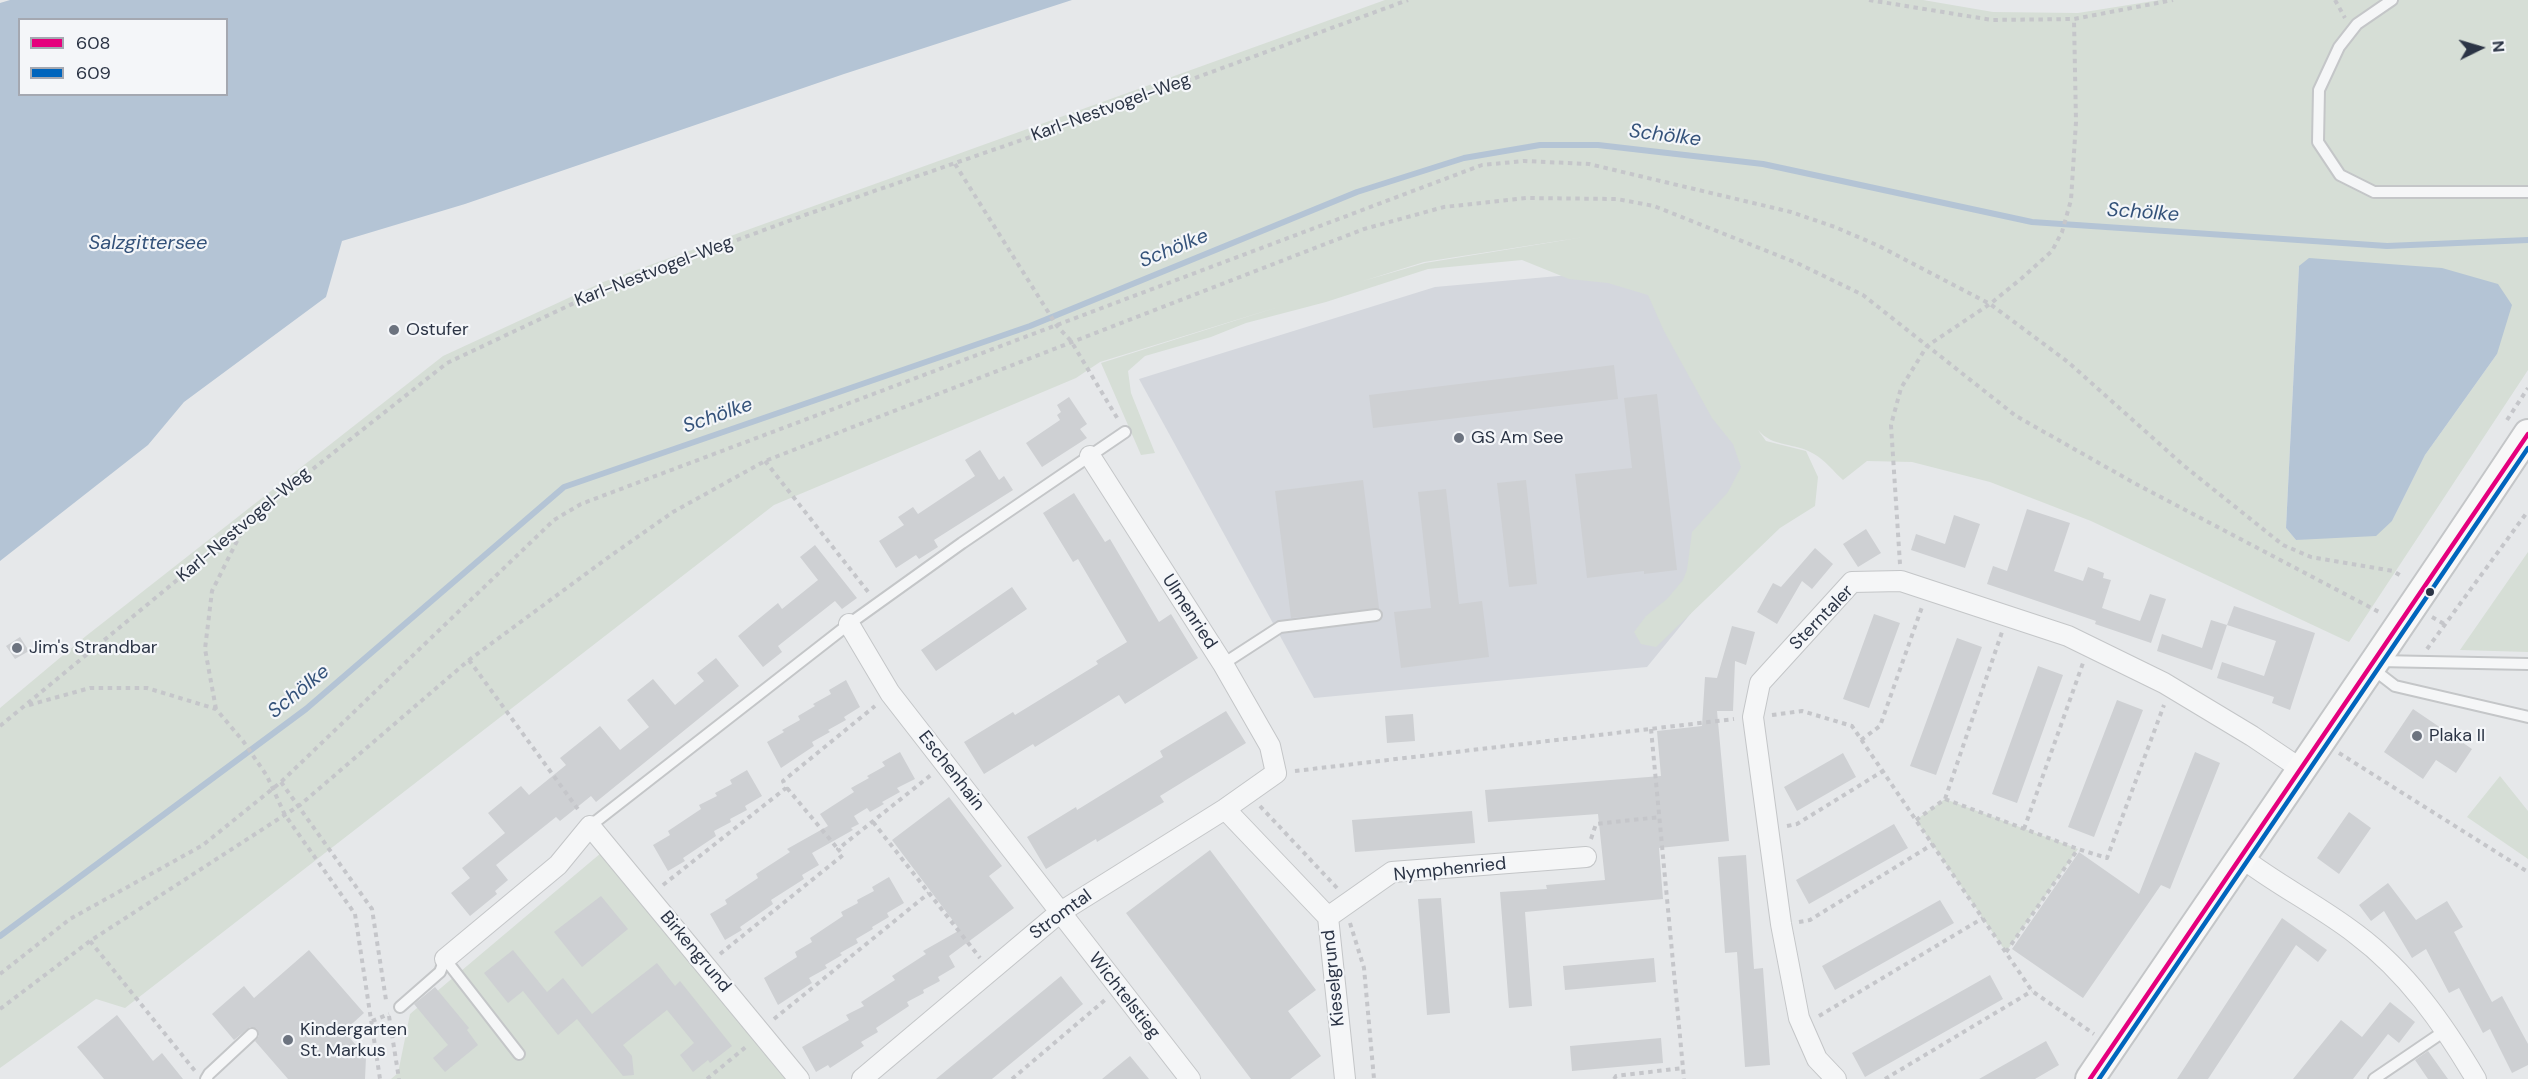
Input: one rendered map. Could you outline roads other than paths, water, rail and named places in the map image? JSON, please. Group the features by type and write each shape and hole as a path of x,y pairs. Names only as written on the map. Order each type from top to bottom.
{"street":[{"path":"2090,1079 2374,665 2528,434"},
{"name":"Ulmenried","path":"1090,456 1223,664 1270,747 1276,773"},
{"name":"Sterntaler","path":"1836,1079 1817,1059 1799,1018 1781,924 1753,717 1760,683 1852,582 1901,581 2068,636 2170,687 2252,736 2301,770"},
{"name":"Eschenhain","path":"849,624 890,693 1059,913"},
{"name":"Stromtal","path":"862,1079 1059,913 1225,809 1276,773"},
{"name":"Kieselgrund","path":"1225,809 1328,917 1345,1079"},
{"path":"446,958 558,865 590,826"},
{"name":"Birkengrund","path":"590,826 799,1079"},
{"name":"Nymphenried","path":"1328,917 1392,872 1586,857"},
{"path":"2241,857 2357,934 2410,984 2446,1030 2476,1079"},
{"name":"Wichtelstieg","path":"1059,913 1190,1079"}],"lane":[{"path":"2392,0 2357,24 2339,47 2319,90 2318,142 2340,175 2374,192 2528,192"},
{"path":"590,826 849,624 962,543 1125,432"},
{"path":"1223,664 1280,627 1376,615"},
{"path":"2374,665 2417,662 2528,664"},
{"path":"2374,665 2395,686 2528,717"},
{"path":"400,1007 440,972 446,958 519,1054"},
{"path":"2374,1079 2446,1030"},
{"path":"206,1079 252,1034"}],"water":[{"name":"Salzgittersee","path":"10,0 1072,0 844,74 465,204 342,241 326,297 184,402 148,445 0,561 0,3"},
{"path":"2309,258 2442,268 2498,284 2512,305 2497,354 2425,455 2392,521 2376,536 2296,540 2286,528 2299,266"}],"waterway":[{"name":"Schölke","path":"0,936 306,709 564,487 1030,326 1357,192 1464,158 1540,145 1598,145 1763,164 2032,222 2387,246 2528,240"}],"place":[{"name":"Ostufer","path":"394,330"},
{"name":"GS Am See","path":"1459,438"},
{"name":"Jim's Strandbar","path":"17,648"},
{"name":"Plaka II","path":"2417,736"},
{"name":"Kindergarten St. Markus","path":"288,1040"}]}
